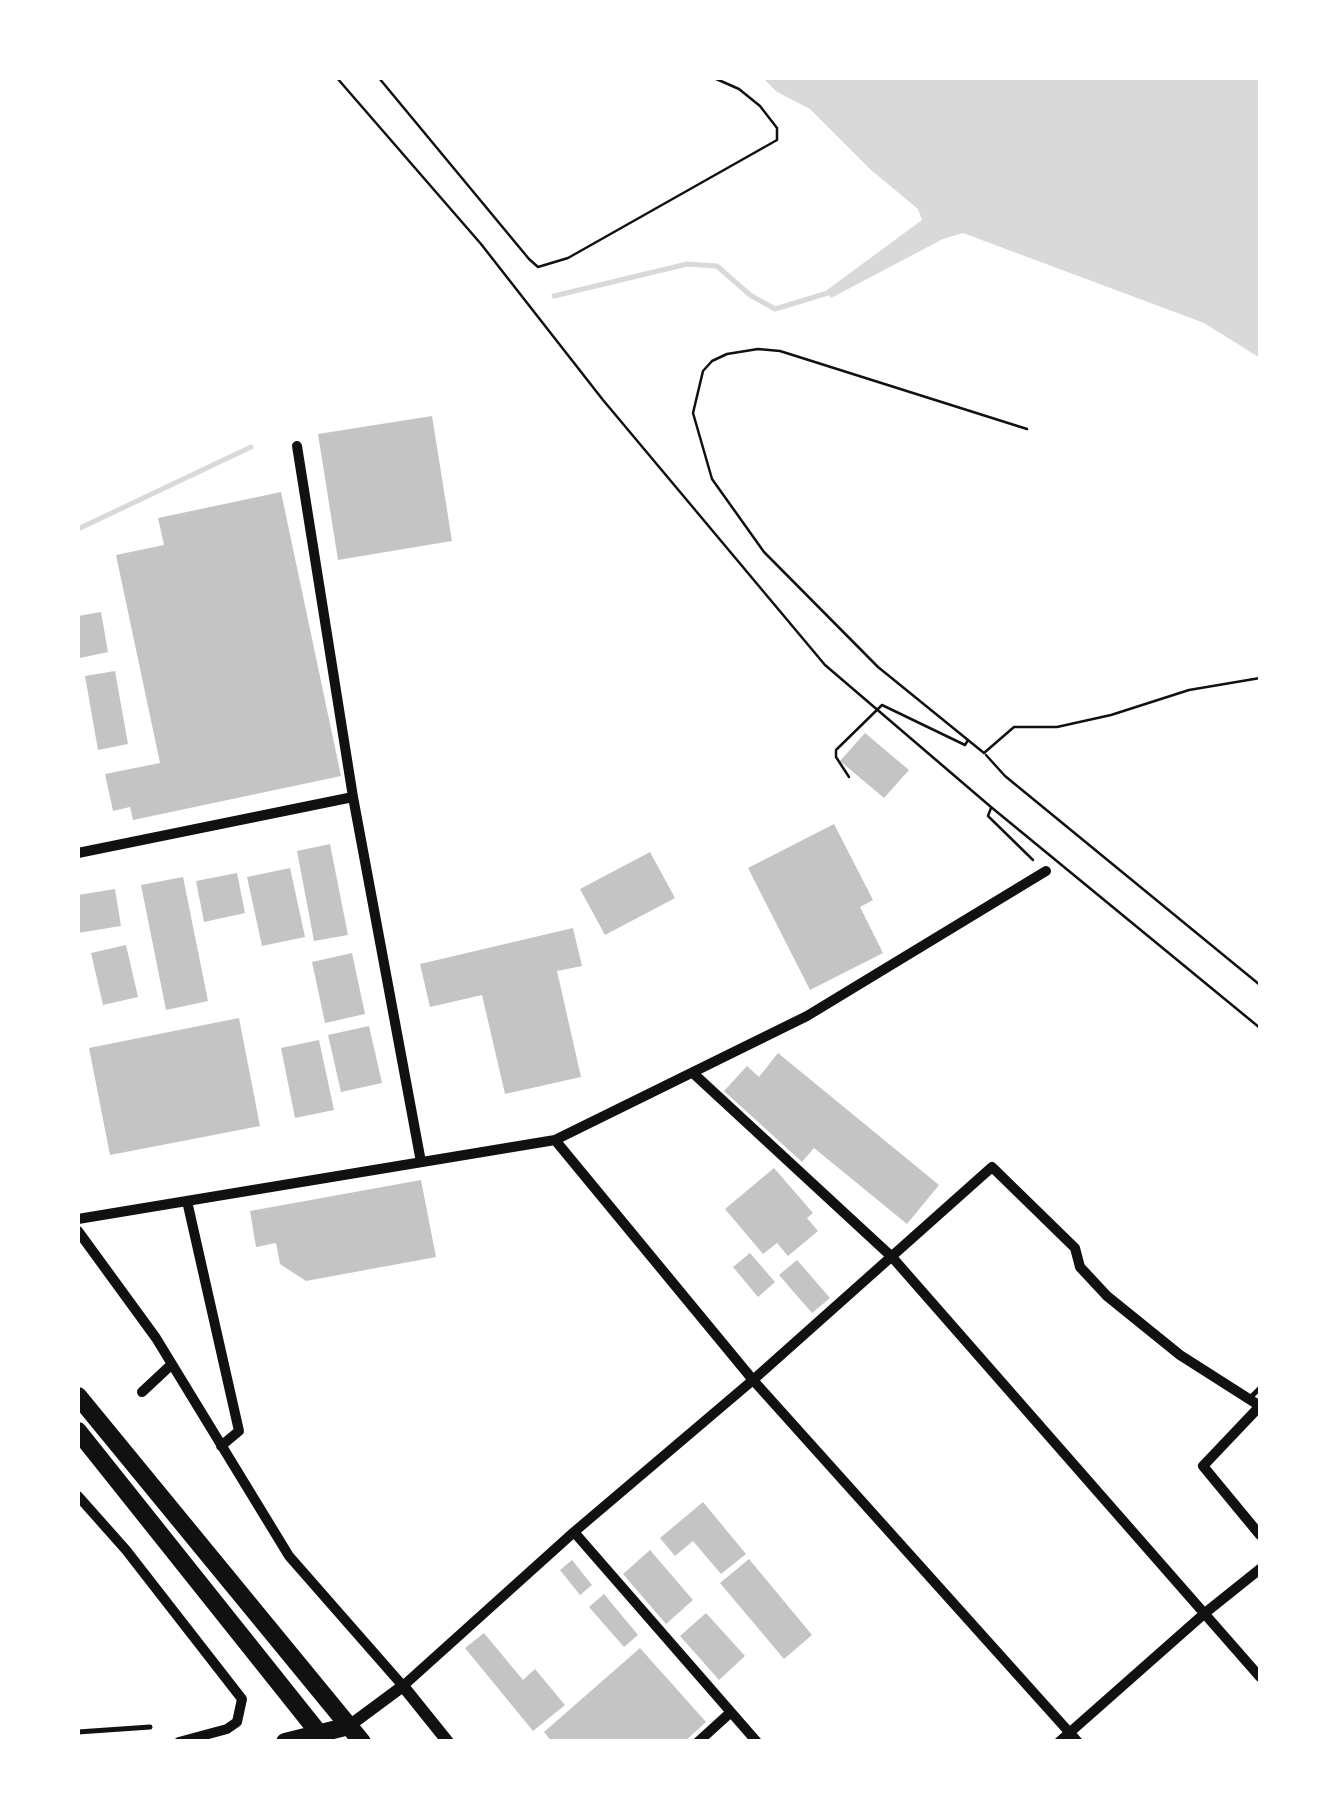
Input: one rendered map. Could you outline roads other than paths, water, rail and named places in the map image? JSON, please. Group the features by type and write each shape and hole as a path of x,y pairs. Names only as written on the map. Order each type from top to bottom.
{"highway":[{"path":"78,1396 362,1742"},
{"path":"78,1431 322,1736"},
{"path":"285,1742 322,1736 349,1726"},
{"path":"336,1742 349,1726"}],"street":[{"path":"297,446 352,797 421,1162"},
{"path":"78,853 352,797"},
{"path":"78,1219 555,1140 808,1016 1046,871"},
{"path":"694,1074 892,1257 1260,1676"},
{"path":"555,1140 754,1380 1078,1742"},
{"path":"349,1726 403,1686 992,1168 1075,1248 1080,1267 1108,1296 1180,1355 1260,1406 1203,1466 1260,1536"},
{"path":"187,1201 240,1432 221,1446"},
{"path":"78,1231 156,1338 289,1556 448,1742"},
{"path":"142,1392 171,1365"},
{"path":"78,1496 126,1550 242,1699 236,1722 227,1729 179,1742"},
{"path":"574,1532 757,1742"},
{"path":"1058,1742 1260,1569"},
{"path":"698,1742 731,1712"}],"lane":[{"path":"1250,1399 1260,1388"},
{"path":"78,1732 150,1727"}],"waterway":[{"path":"554,296 687,264 717,266 750,295 775,309 831,292"},
{"path":"78,529 251,447"}]}
